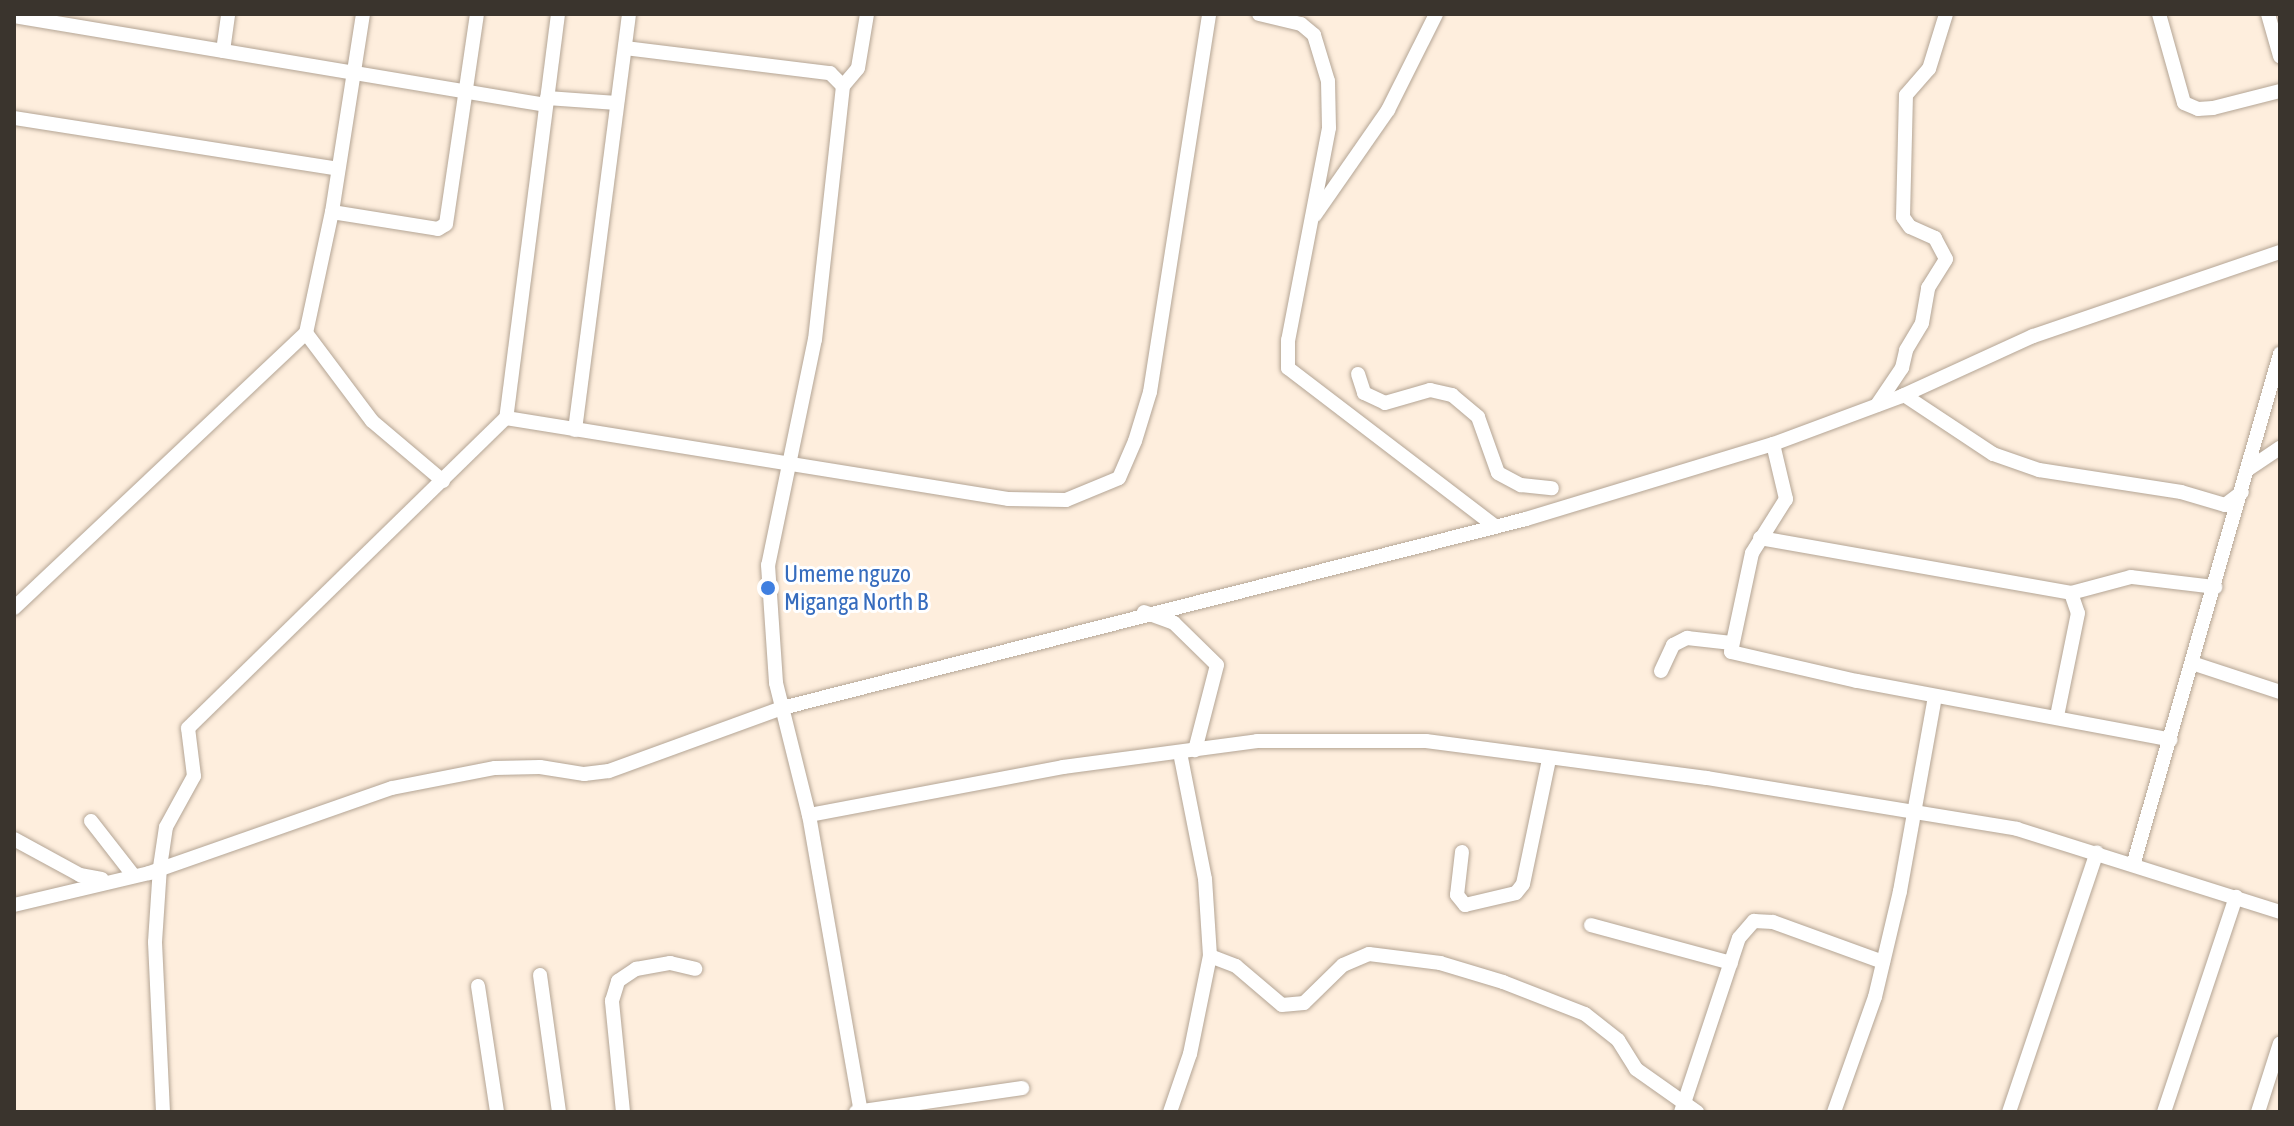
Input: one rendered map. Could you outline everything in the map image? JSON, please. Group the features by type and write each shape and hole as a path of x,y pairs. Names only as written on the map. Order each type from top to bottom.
{"street":[{"path":"223,51 228,14"},
{"path":"14,608 306,333 332,212 363,14"},
{"path":"332,212 444,227 477,14"},
{"path":"163,1112 155,942 166,827 194,776 188,728 506,418 558,14"},
{"path":"575,430 629,14"},
{"path":"867,14 858,68 843,86 815,339 793,462 773,520 768,565 772,644 782,708 809,815 859,1111 1022,1088"},
{"path":"506,418 1008,499 1066,500 1119,478 1150,392 1209,14"},
{"path":"1259,14 1301,24 1314,35 1323,53 1329,128 1287,349 1288,368 1495,526"},
{"path":"1312,219 1388,110 1436,14"},
{"path":"1877,405 1902,368 1906,350 1922,323 1928,288 1946,259 1935,238 1910,227 1903,217 1906,95 1929,69 1946,14"},
{"path":"2159,14 2184,103 2198,109 2213,108 2280,91"},
{"path":"2268,14 2280,56"},
{"path":"14,16 465,91 546,101 617,103"},
{"path":"625,48 830,73 843,86"},
{"path":"14,118 338,169"},
{"path":"14,905 160,867 392,788 519,766 596,774 782,708 1144,612 1495,526 1773,444 1904,395 2033,336 2280,252"},
{"path":"306,333 372,421 443,481"},
{"path":"2134,862 2245,488 2280,354"},
{"path":"1358,374 1364,393 1385,403 1430,390 1452,395 1478,417 1498,473 1521,485 1552,488"},
{"path":"1904,395 1993,454 2039,470 2181,492 2225,505 2245,488"},
{"path":"1773,444 1786,494 1760,538 1731,652 1935,697 2057,716 2171,740"},
{"path":"2250,468 2280,448"},
{"path":"1760,538 2071,593 2131,577 2215,587"},
{"path":"2057,716 2078,613 2071,593"},
{"path":"1144,612 1174,623 1217,665 1188,752 1205,879 1210,956 1190,1054 1170,1112"},
{"path":"1661,671 1673,645 1687,638 1732,643"},
{"path":"2192,663 2280,692"},
{"path":"1834,1112 1883,962 1915,812 1935,697"},
{"path":"809,815 1002,777 1257,741 1369,738 1707,778 2017,829 2134,862 2280,912"},
{"path":"1462,852 1457,895 1465,905 1516,893 1523,884 1549,760"},
{"path":"91,821 133,875"},
{"path":"14,839 80,875 110,880"},
{"path":"2009,1112 2097,852"},
{"path":"2164,1112 2236,897"},
{"path":"1210,956 1236,966 1282,1005 1304,1003 1343,965 1369,954 1440,963 1503,982 1585,1014 1618,1040 1636,1069 1687,1110 1739,938 1754,921 1773,922 1883,962"},
{"path":"1591,925 1731,963"},
{"path":"623,1112 612,1001 618,981 636,969 670,963 695,969"},
{"path":"540,975 559,1112"},
{"path":"478,986 497,1112"},
{"path":"2258,1112 2280,1043"}],"place":[{"name":"Umeme nguzo Miganga North B","path":"768,588"}]}
